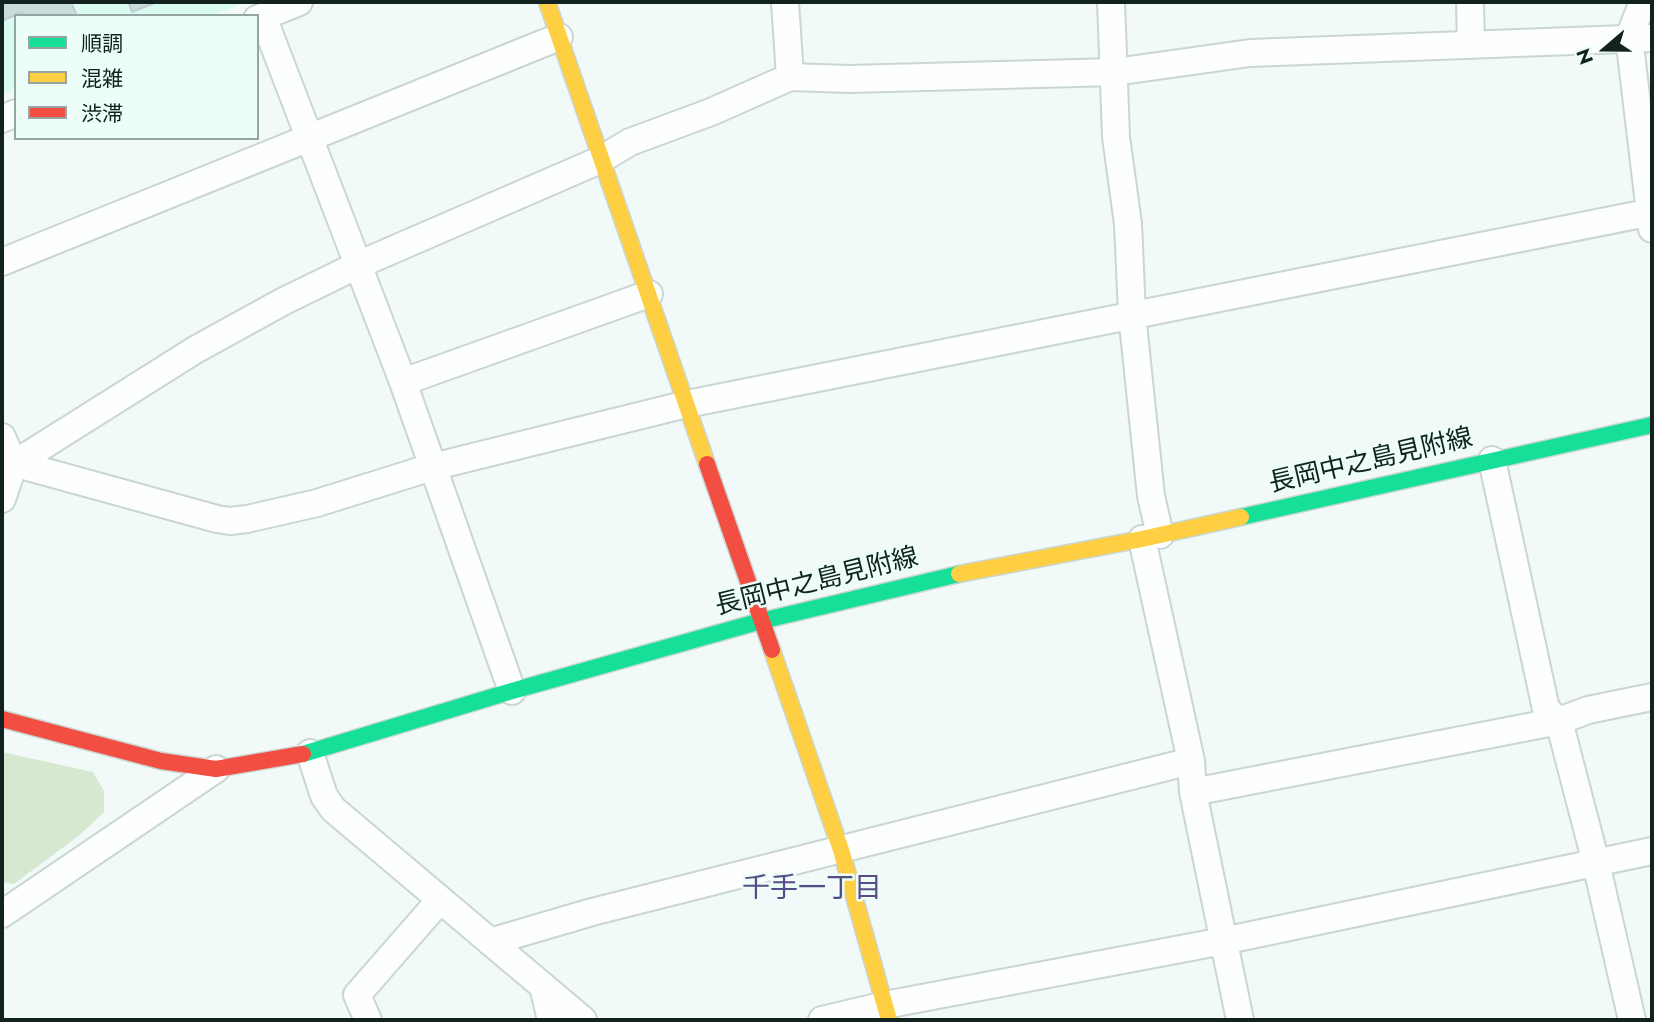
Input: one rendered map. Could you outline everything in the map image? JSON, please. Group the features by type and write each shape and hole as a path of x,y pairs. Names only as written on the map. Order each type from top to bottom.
{"main road":[{"path":"547,2 841,849 887,1013"},
{"name":"長岡中之島見附線","path":"2,719 161,761 216,769 310,753 512,691 761,621 937,578 1151,537 1652,425"}],"street":[{"path":"299,2 260,18 403,382 512,691"},
{"path":"785,2 790,77"},
{"path":"1111,2 1116,137 1128,224 1132,314 1152,496 1151,537 1191,761 1194,792 1240,1020"},
{"path":"1470,2 1471,45"},
{"path":"8,462 230,521 317,503 432,467 687,404 1132,314 1651,218 1641,38 1643,2"},
{"path":"2,262 559,37"},
{"path":"8,462 195,350 284,301 358,265 600,160 629,142 711,112 790,77 849,79 1115,72 1250,53 1641,38"},
{"path":"403,382 649,294"},
{"path":"2,436 8,462 2,499"},
{"path":"1492,460 1546,709 1559,721 1596,863 1632,1020"},
{"path":"1194,792 1559,721 1587,710 1652,697"},
{"path":"310,753 324,796 333,809 583,1020"},
{"path":"490,942 592,912 1191,761"},
{"path":"2,914 216,769"},
{"path":"822,1020 887,1013 1652,851"},
{"path":"368,1020 357,995 440,900"},
{"path":"543,986 551,1020"}],"shaded area":[{"path":"2,2 247,2 215,14 14,14 14,90 2,95"},
{"path":"2,752 93,772 104,791 104,812 81,834 14,884 2,882"}],"building":[{"path":"2,2 71,2 76,14 22,12 2,21"},
{"path":"128,2 157,2 132,12"}],"traffic: fast":[{"path":"1241,517 1652,425"},
{"path":"303,754 512,691 761,621 959,574"}],"traffic: slow":[{"path":"547,2 707,464"},
{"path":"959,574 1241,517"},
{"path":"772,650 841,850 889,1020"}],"traffic: jam":[{"path":"707,464 772,650"},
{"path":"2,719 161,761 216,769 303,754"}],"district":[{"name":"千手一丁目","path":"812,890"}]}
